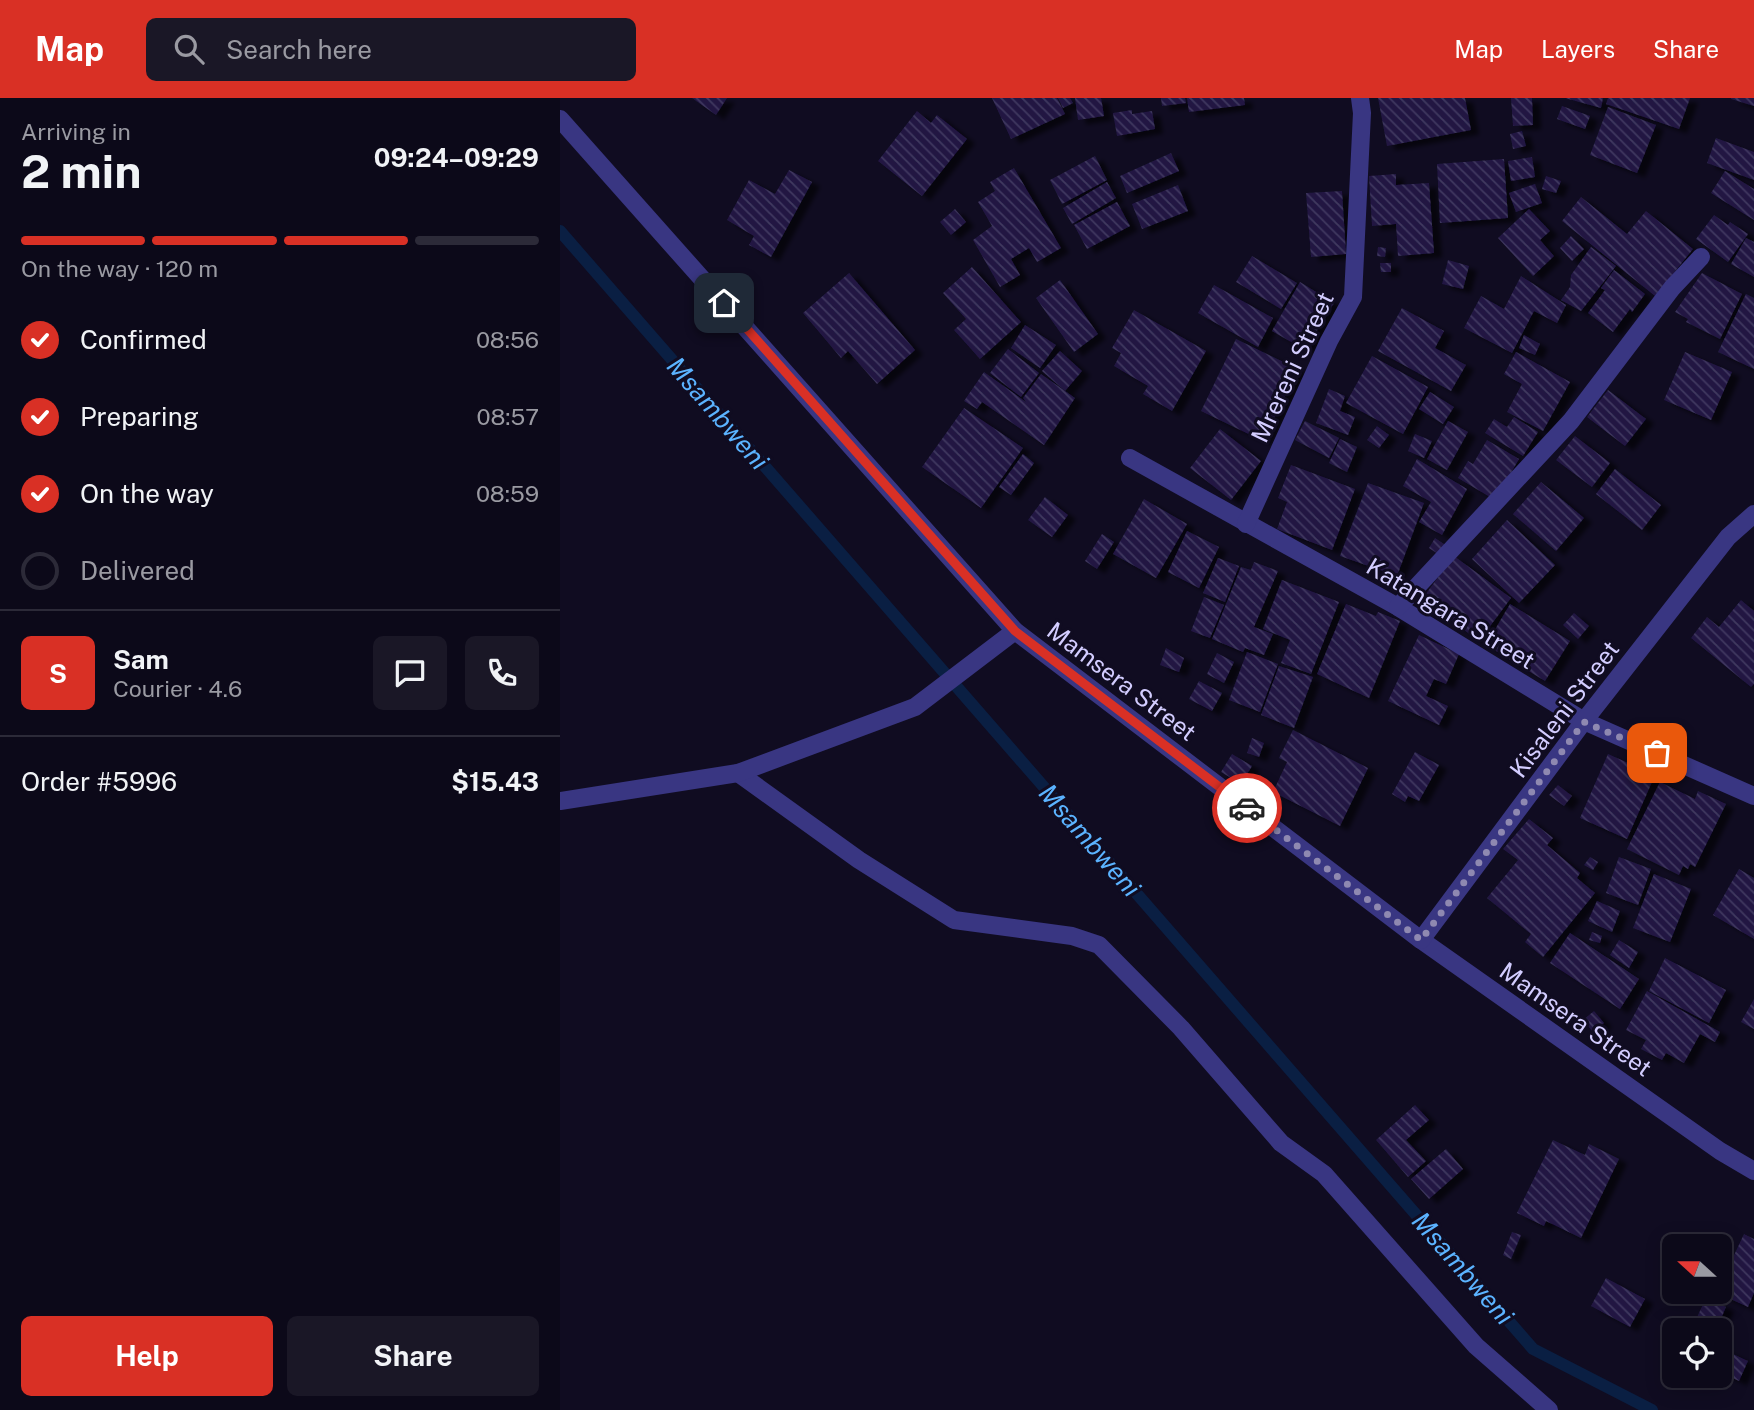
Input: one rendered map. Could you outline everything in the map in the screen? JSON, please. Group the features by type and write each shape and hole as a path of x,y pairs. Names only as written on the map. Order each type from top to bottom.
{"street":[{"name":"Mrereni Street","path":"1246,524 1329,341 1353,297 1362,113 1360,98"},
{"name":"Mamsera Street","path":"560,119 1015,631 1421,940 1720,1151 1754,1171"},
{"path":"1398,607 1572,421 1672,288 1701,257"},
{"name":"Katangara Street","path":"1130,458 1398,607 1584,722 1754,796"},
{"name":"Kisaleni Street","path":"1421,940 1584,722 1728,537 1754,514"},
{"path":"560,801 738,773 915,707 1015,631"},
{"path":"738,773 859,860 954,920 1072,936 1099,945 1181,1028 1281,1143 1324,1174 1476,1346 1549,1410"}],"building":[{"path":"692,98 727,98 716,115"},
{"path":"992,98 1057,98 1065,114 1011,139"},
{"path":"1058,98 1070,98 1073,103 1063,108"},
{"path":"1075,98 1101,98 1104,116 1078,120"},
{"path":"1161,98 1185,98 1186,103 1162,106"},
{"path":"1187,98 1244,98 1245,105 1189,112"},
{"path":"1378,98 1465,98 1471,130 1387,146"},
{"path":"1511,98 1532,98 1533,125 1513,126"},
{"path":"1565,98 1603,98 1601,108"},
{"path":"1608,98 1690,98 1679,129 1606,104"},
{"path":"1754,98 1754,106 1731,99"},
{"path":"1562,106 1590,116 1585,129 1557,119"},
{"path":"1608,107 1656,125 1637,173 1590,155"},
{"path":"1132,110 1132,114 1152,111 1155,129 1117,136 1113,113"},
{"path":"917,111 931,123 937,115 967,139 922,196 878,161"},
{"path":"1522,131 1526,146 1513,149 1510,134"},
{"path":"1716,138 1754,152 1754,180 1707,163"},
{"path":"1171,153 1179,171 1127,193 1120,176"},
{"path":"1095,156 1107,180 1062,204 1050,180"},
{"path":"1532,157 1535,177 1511,181 1508,161"},
{"path":"1504,159 1508,218 1440,223 1437,164"},
{"path":"1014,168 1061,248 1037,262 1029,248 1011,259 1020,275 1000,287 973,240 992,226 978,202 995,191 990,182"},
{"path":"789,170 812,182 771,257 749,245 754,236 727,220 749,180 775,194"},
{"path":"1725,171 1754,189 1754,220 1711,193"},
{"path":"1396,174 1396,185 1429,183 1434,253 1398,256 1396,224 1372,226 1369,176"},
{"path":"1546,176 1561,181 1556,193 1542,189"},
{"path":"1107,182 1116,198 1072,224 1063,208"},
{"path":"1535,184 1542,203 1516,212 1509,193"},
{"path":"1178,185 1188,211 1142,229 1132,204"},
{"path":"1342,191 1346,254 1311,257 1306,193"},
{"path":"1581,197 1627,234 1646,211 1693,249 1655,296 1562,221"},
{"path":"1117,202 1130,226 1087,249 1074,225"},
{"path":"955,209 966,222 951,235 940,222"},
{"path":"1529,209 1550,231 1540,240 1554,256 1533,276 1498,238"},
{"path":"1714,215 1748,234 1728,262 1696,239"},
{"path":"1571,236 1584,249 1572,261 1560,248"},
{"path":"1746,238 1754,242 1754,277 1731,264"},
{"path":"1378,247 1386,248 1385,257 1377,256"},
{"path":"1591,247 1616,266 1581,311 1561,300 1570,287 1571,275"},
{"path":"1252,256 1297,283 1281,309 1236,282"},
{"path":"1448,260 1469,266 1463,289 1442,284"},
{"path":"1380,263 1391,263 1391,272 1381,272"},
{"path":"972,267 1021,322 980,359 954,330 966,319 943,293"},
{"path":"1614,270 1645,294 1613,332 1588,313 1605,290 1601,288"},
{"path":"849,273 915,350 877,384 848,351 841,358 803,313"},
{"path":"1702,273 1742,294 1720,339 1686,322 1688,319 1675,312"},
{"path":"1521,276 1566,305 1557,323 1534,311 1512,353 1464,328 1481,296 1504,309"},
{"path":"1060,280 1098,334 1074,352 1036,298"},
{"path":"1300,282 1334,303 1305,350 1272,331"},
{"path":"1214,285 1273,318 1258,347 1198,313"},
{"path":"1746,294 1754,298 1754,369 1718,352"},
{"path":"1402,308 1444,331 1435,348 1466,365 1451,391 1378,351"},
{"path":"1134,310 1206,351 1172,411 1143,394 1148,386 1114,366 1121,353 1112,348"},
{"path":"1025,325 1056,345 1040,368 1011,348"},
{"path":"1524,335 1540,344 1535,355 1519,348"},
{"path":"1236,339 1298,369 1263,441 1201,411"},
{"path":"1008,349 1039,373 1021,397 990,373"},
{"path":"1060,351 1082,371 1065,391 1042,371"},
{"path":"1516,352 1570,382 1543,431 1507,412 1522,384 1504,374"},
{"path":"1685,352 1732,372 1711,420 1664,400"},
{"path":"1372,356 1428,387 1403,434 1346,403"},
{"path":"984,372 1026,402 1023,398 1041,374 1075,398 1044,445 982,402 977,409 964,401"},
{"path":"1329,389 1345,396 1340,411 1355,417 1348,435 1316,423"},
{"path":"1608,390 1646,419 1625,446 1587,417"},
{"path":"1430,392 1454,407 1443,424 1419,409"},
{"path":"964,408 1023,448 981,508 922,467"},
{"path":"1514,417 1538,432 1523,456 1485,433 1494,419 1507,427"},
{"path":"1305,421 1339,438 1329,458 1295,440"},
{"path":"1448,421 1468,432 1447,470 1427,459"},
{"path":"1377,426 1389,435 1379,448 1367,440"},
{"path":"1220,429 1261,461 1231,500 1190,468"},
{"path":"1415,434 1432,441 1424,458 1408,451"},
{"path":"1575,436 1610,463 1592,487 1556,460"},
{"path":"1340,439 1357,447 1347,472 1329,463"},
{"path":"1487,440 1519,459 1495,500 1458,478 1468,461 1473,464"},
{"path":"1023,454 1034,463 1011,495 999,487"},
{"path":"1417,459 1467,489 1442,535 1419,522 1431,502 1403,486"},
{"path":"1291,465 1355,489 1332,550 1277,529 1287,502 1278,498"},
{"path":"1615,469 1661,505 1642,530 1596,494"},
{"path":"1541,482 1584,518 1556,551 1513,514"},
{"path":"1368,483 1424,503 1397,576 1340,556"},
{"path":"1045,497 1068,515 1052,537 1028,520"},
{"path":"1144,499 1187,524 1156,578 1113,554"},
{"path":"1507,520 1555,565 1519,603 1472,559"},
{"path":"1187,531 1219,547 1199,588 1168,572"},
{"path":"1102,534 1114,542 1097,569 1085,561"},
{"path":"1435,538 1447,546 1441,556 1429,548"},
{"path":"1454,556 1511,598 1479,641 1422,599"},
{"path":"1218,558 1239,566 1225,602 1203,593"},
{"path":"1254,562 1278,571 1247,643 1254,627 1273,634 1264,655 1245,648 1243,652 1212,639 1241,567 1251,570"},
{"path":"1282,580 1339,602 1311,674 1281,663 1290,640 1263,629"},
{"path":"1204,597 1224,605 1210,638 1191,631"},
{"path":"1741,600 1754,611 1754,684 1751,687 1691,638 1707,617 1719,627"},
{"path":"1346,604 1376,616 1378,612 1400,621 1369,698 1317,674"},
{"path":"1510,604 1570,641 1545,681 1486,645"},
{"path":"1574,613 1589,626 1578,639 1563,625"},
{"path":"1419,635 1459,654 1446,684 1434,679 1426,696 1448,706 1439,725 1388,701"},
{"path":"1166,648 1184,658 1179,672 1160,665"},
{"path":"1247,652 1278,664 1260,712 1229,700"},
{"path":"1217,653 1234,662 1224,683 1207,674"},
{"path":"1279,666 1313,677 1294,728 1261,715"},
{"path":"1199,681 1222,693 1212,711 1189,699"},
{"path":"1293,730 1368,768 1340,826 1273,792 1287,762 1279,758"},
{"path":"1252,738 1264,743 1259,757 1247,753"},
{"path":"1415,752 1439,765 1419,801 1408,796 1405,802 1392,794"},
{"path":"1232,754 1252,766 1241,784 1221,772"},
{"path":"1608,754 1655,775 1627,839 1580,818"},
{"path":"1660,782 1695,799 1698,791 1726,804 1695,867 1690,864 1688,869 1683,866 1679,875 1627,849"},
{"path":"1558,785 1572,796 1564,806 1549,795"},
{"path":"1529,819 1553,838 1547,845 1580,873 1577,878 1595,893 1543,957 1525,942 1531,934 1487,898 1518,860 1503,849"},
{"path":"1590,857 1598,862 1593,870 1584,865"},
{"path":"1619,857 1651,869 1638,905 1606,893"},
{"path":"1739,869 1754,878 1754,939 1713,915"},
{"path":"1654,874 1691,889 1670,942 1633,928"},
{"path":"1597,901 1620,911 1612,932 1588,921"},
{"path":"1592,932 1602,936 1600,943 1589,940"},
{"path":"1570,933 1639,979 1620,1009 1550,963"},
{"path":"1619,940 1638,952 1629,968 1610,955"},
{"path":"1665,958 1726,990 1709,1023 1649,991"},
{"path":"1647,991 1720,1032 1715,1042 1700,1034 1684,1063 1666,1053 1662,1060 1641,1049 1646,1040 1626,1030"},
{"path":"1754,999 1754,1029 1741,1022"},
{"path":"1594,1011 1604,1023 1593,1032 1583,1020"},
{"path":"1415,1105 1429,1120 1406,1140 1426,1161 1408,1177 1376,1140"},
{"path":"1553,1140 1585,1155 1589,1144 1619,1159 1581,1238 1546,1221 1544,1226 1517,1213"},
{"path":"1446,1149 1463,1169 1429,1199 1411,1179"},
{"path":"1512,1232 1521,1235 1511,1259 1503,1255"},
{"path":"1744,1234 1754,1239 1754,1293 1748,1307 1732,1300 1732,1260"},
{"path":"1606,1278 1645,1299 1630,1327 1591,1306"},
{"path":"1703,1304 1719,1304 1726,1307 1721,1318 1697,1318"},
{"path":"1732,1354 1748,1361 1739,1381 1732,1378"}],"waterway":[{"name":"Msambweni","path":"560,231 1533,1349 1652,1410"}],"way so far":[{"path":"1247,808 1421,940 1584,722 1657,753"}],"route":[{"path":"724,303 1015,631 1247,808"}]}
